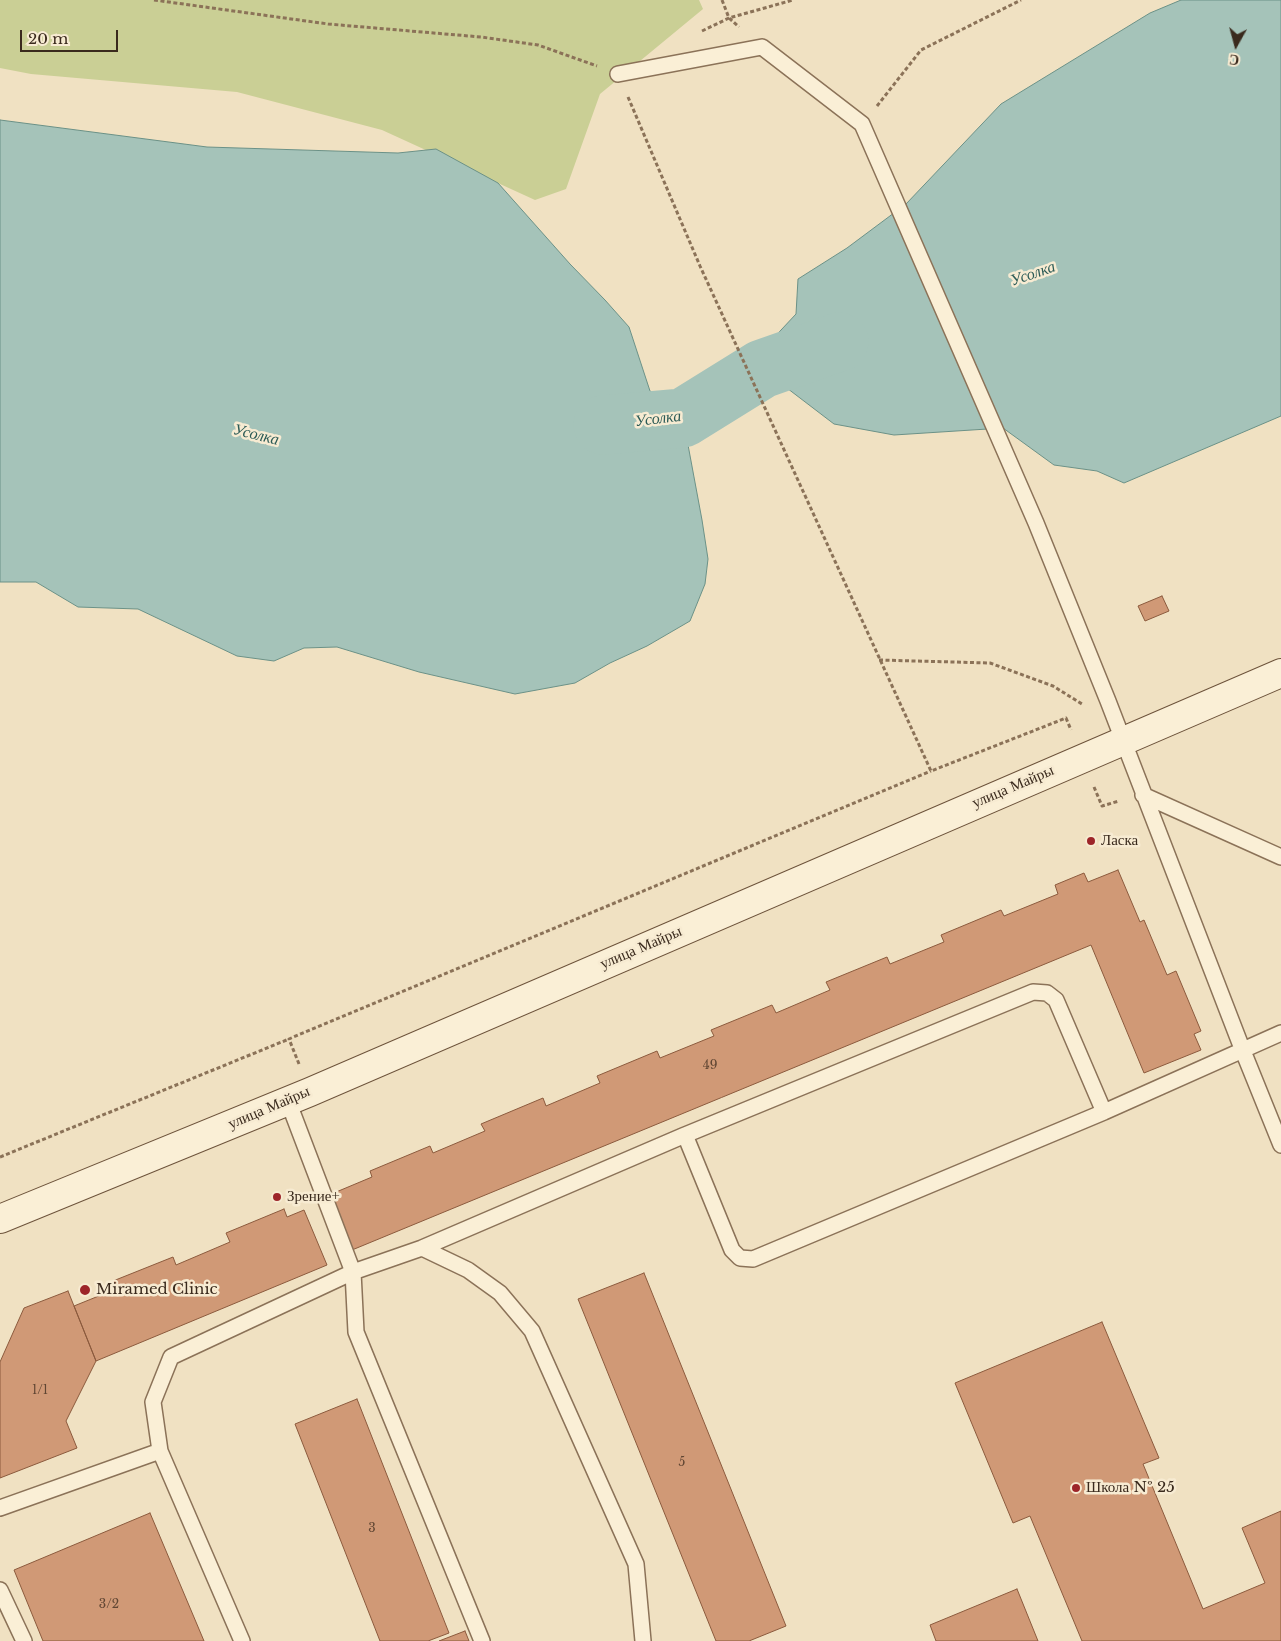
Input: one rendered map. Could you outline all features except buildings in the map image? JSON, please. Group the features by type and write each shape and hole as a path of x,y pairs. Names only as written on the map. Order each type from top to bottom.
{"street":[{"name":"улица Майры","path":"0,1219 299,1096 1281,673"}],"lane":[{"path":"618,74 762,47 862,124 1036,523 1281,1145"},
{"path":"1143,795 1281,857"},
{"path":"242,1641 160,1451 153,1402 171,1357 353,1272 422,1248 685,1135 1033,992 1047,993 1056,1000 1104,1112"},
{"path":"685,1135 732,1250 740,1258 753,1259 1104,1112 1281,1033"},
{"path":"299,1096 353,1272 356,1332 482,1641"},
{"path":"422,1248 468,1270 500,1293 532,1331 636,1564 643,1641"},
{"path":"0,1508 160,1451"},
{"path":"0,1590 24,1641"}],"path":[{"path":"154,0 328,24 481,37 538,45 618,74 700,266 931,771"},
{"path":"862,124 921,50 1021,0"},
{"path":"880,660 990,663 1053,686 1089,708"},
{"path":"0,1158 931,771 1066,718 1102,806 1143,795"},
{"path":"289,1039 299,1096"}],"green space":[{"path":"0,0 699,0 703,9 600,94 566,189 535,200 382,130 237,92 31,74 0,68"}],"water":[{"path":"1181,0 1281,0 1281,416 1124,483 1097,471 1054,465 1003,428 894,435 834,424 762,369 767,345 796,314 798,279 847,248 906,204 1001,104 1150,13"},
{"path":"0,120 207,147 398,153 436,149 498,183 629,327 650,391 683,418 708,559 705,584 690,621 647,646 610,663 575,683 515,694 419,672 337,647 304,648 274,661 237,656 138,609 78,607 36,582 0,582"}],"waterway":[{"name":"Усолка","path":"603,425 683,418 762,369 839,342"}],"place":[{"name":"Ласка","path":"1091,841"},
{"name":"Зрение+","path":"277,1197"},
{"name":"Miramed Clinic","path":"85,1290"},
{"name":"Школа № 25","path":"1076,1488"}]}
